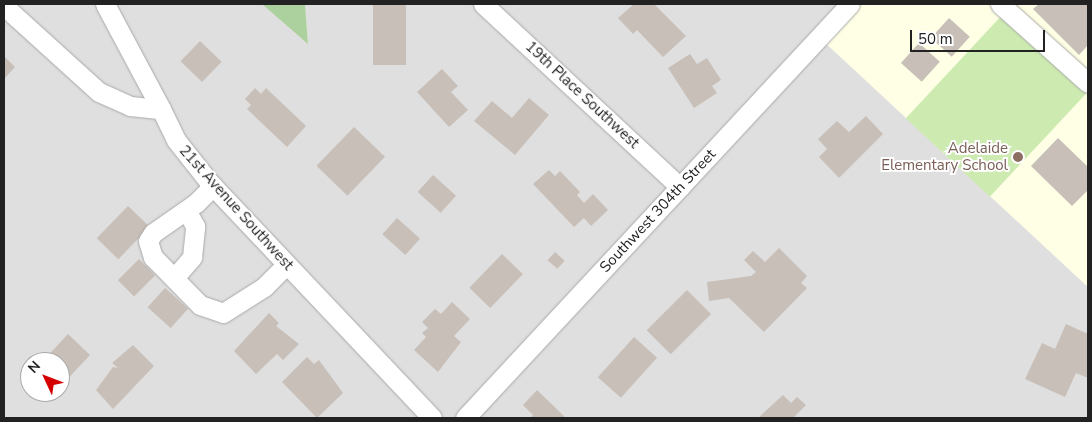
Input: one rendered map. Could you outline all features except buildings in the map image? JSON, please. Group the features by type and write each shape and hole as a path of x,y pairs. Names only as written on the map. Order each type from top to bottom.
{"street":[{"name":"21st Avenue Southwest","path":"105,4 176,140 213,186 432,418"},
{"name":"19th Place Southwest","path":"483,4 680,187"},
{"name":"Southwest 304th Street","path":"465,418 850,4"},
{"path":"1000,4 1088,83"},
{"path":"4,6 99,92 130,106 161,109"},
{"path":"213,186 186,210 160,226 148,240 153,257 200,305 222,313 264,287 286,265"},
{"path":"174,278 192,257 195,226 186,210"}],"shaded area":[{"path":"4,4 265,4 308,43 305,4 850,4 819,37 1088,287 1088,418 4,418"},
{"name":"Adelaide Elementary School","path":"850,4 1088,4 1088,287 819,37"}],"green space":[{"path":"262,4 305,4 308,44"},
{"path":"1004,13 1088,92 990,197 906,118"}],"place":[{"name":"Adelaide Elementary School","path":"1018,157"}]}
